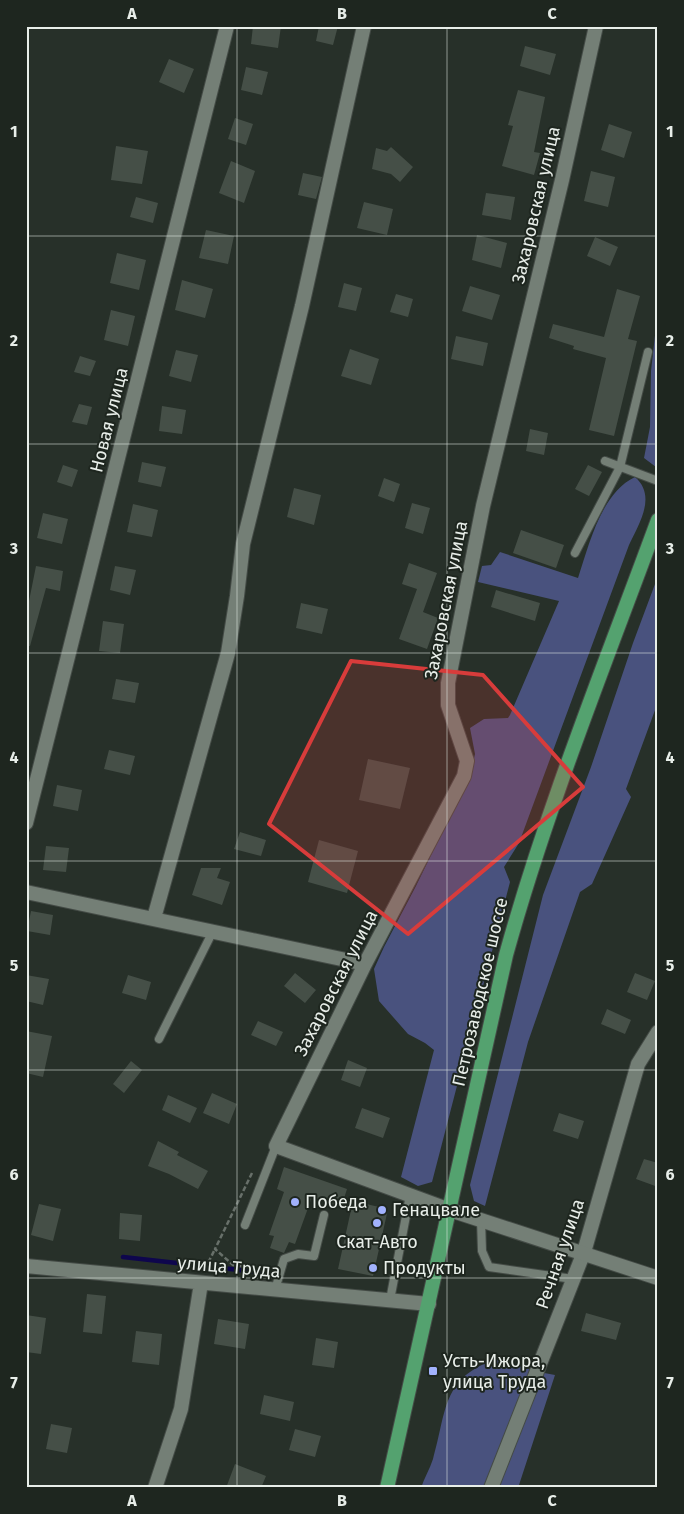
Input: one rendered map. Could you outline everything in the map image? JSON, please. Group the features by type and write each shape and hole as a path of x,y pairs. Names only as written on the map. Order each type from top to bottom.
{"main road":[{"name":"Петрозаводское шоссе","path":"387,1488 506,955 522,896 555,799 658,520"}],"street":[{"name":"Новая улица","path":"26,823 227,26"},
{"path":"154,918 228,653 243,544 302,306 364,26"},
{"name":"Захаровская улица","path":"276,1146 365,964 466,769 467,761 464,747 448,705 448,683 483,506 560,189 596,26"},
{"path":"26,892 365,964"},
{"name":"Речная улица","path":"491,1488 584,1252 638,1064 658,1032"},
{"path":"276,1146 450,1210 584,1252 658,1278"},
{"name":"улица Труда","path":"26,1266 203,1277 276,1290 429,1304"},
{"path":"155,1488 182,1409 203,1277"}],"lane":[{"path":"575,553 620,467 648,352"},
{"path":"605,461 658,481"},
{"path":"159,1039 213,931"},
{"path":"245,1225 276,1146"},
{"path":"390,1300 410,1196"},
{"path":"276,1290 284,1259 298,1254 314,1256 324,1215"},
{"path":"481,1220 482,1251 489,1267 573,1280"}],"path":[{"path":"203,1277 215,1249"}],"highlighted area":[{"path":"351,661 483,675 583,787 408,934 269,824"}],"shaded area":[{"path":"658,309 658,466 656,467 644,458 650,427 651,371"},
{"path":"635,477 645,493 644,510 629,545 519,843 504,867 510,882 432,1182 418,1186 401,1177 434,1050 408,1034 379,1001 374,969 470,775 475,754 470,728 484,719 508,718 559,601 478,582 482,566 491,565 500,552 578,578 592,536 605,507 623,485"},
{"path":"658,576 658,702 626,789 631,797 592,884 580,892 528,1042 485,1206 474,1201 470,1185 543,895 591,767"},
{"path":"497,1359 555,1375 518,1488 421,1488 433,1459 449,1398 456,1386 465,1376"}],"building":[{"path":"253,26 281,26 278,48 251,44"},
{"path":"319,26 338,26 333,45 316,41"},
{"path":"525,46 556,54 550,75 520,66"},
{"path":"169,59 194,69 184,93 159,82"},
{"path":"246,67 268,72 262,95 241,90"},
{"path":"518,90 545,97 534,152 540,153 534,175 502,166 513,126 508,125"},
{"path":"235,118 253,124 246,145 228,139"},
{"path":"609,124 632,132 624,158 601,150"},
{"path":"116,146 148,151 142,184 111,180"},
{"path":"391,147 413,167 400,182 391,174 372,169 376,148 387,151"},
{"path":"231,161 255,171 244,203 219,193"},
{"path":"591,171 615,177 608,207 584,201"},
{"path":"303,173 322,177 316,199 298,195"},
{"path":"486,193 515,197 511,220 482,215"},
{"path":"136,197 158,203 153,223 130,217"},
{"path":"364,202 393,209 387,235 357,228"},
{"path":"206,230 234,236 228,264 199,258"},
{"path":"477,235 507,243 501,268 472,260"},
{"path":"595,237 618,247 610,266 587,256"},
{"path":"117,253 146,260 139,290 110,283"},
{"path":"182,280 213,289 205,318 175,310"},
{"path":"344,283 362,288 356,311 338,307"},
{"path":"470,286 500,295 492,320 462,311"},
{"path":"617,289 640,296 628,339 637,341 614,436 589,430 606,358 573,349 574,346 549,338 553,324 604,337"},
{"path":"396,294 413,299 408,317 390,312"},
{"path":"111,310 135,316 128,346 104,340"},
{"path":"456,336 488,343 483,366 451,359"},
{"path":"350,349 379,359 371,385 341,376"},
{"path":"176,350 198,355 191,382 169,376"},
{"path":"80,356 96,361 90,376 74,372"},
{"path":"79,404 92,407 87,425 72,422"},
{"path":"162,406 186,410 182,434 159,431"},
{"path":"530,429 548,433 544,455 526,451"},
{"path":"142,462 166,467 161,487 138,482"},
{"path":"63,465 78,470 72,487 57,482"},
{"path":"588,465 602,472 589,496 575,489"},
{"path":"384,478 400,484 394,502 378,496"},
{"path":"294,488 321,495 314,525 287,517"},
{"path":"412,503 430,508 423,534 405,528"},
{"path":"133,504 158,510 152,537 127,532"},
{"path":"43,513 68,519 62,544 37,538"},
{"path":"521,530 564,545 556,568 513,553"},
{"path":"409,563 437,573 423,612 438,618 427,649 399,639 417,589 402,584"},
{"path":"36,566 63,571 60,591 46,588 30,646 26,646 26,600 29,601"},
{"path":"115,566 136,570 130,595 110,590"},
{"path":"496,590 540,603 535,621 491,607"},
{"path":"301,603 328,609 322,634 296,628"},
{"path":"103,621 124,624 120,653 99,651"},
{"path":"116,679 139,683 135,703 112,699"},
{"path":"109,750 135,756 130,775 104,769"},
{"path":"368,759 410,768 400,809 359,800"},
{"path":"57,785 82,790 78,811 53,806"},
{"path":"240,832 266,840 261,856 234,849"},
{"path":"319,840 358,851 347,893 308,882"},
{"path":"46,846 69,848 66,872 43,870"},
{"path":"201,868 221,868 217,878 230,882 222,905 192,895"},
{"path":"31,911 53,915 50,935 27,931"},
{"path":"295,973 316,990 305,1003 284,986"},
{"path":"635,973 655,981 647,1000 627,992"},
{"path":"26,975 49,979 43,1005 26,1001"},
{"path":"128,975 151,982 146,1000 122,993"},
{"path":"607,1009 631,1020 625,1034 601,1024"},
{"path":"258,1021 283,1032 276,1046 251,1035"},
{"path":"26,1031 52,1036 43,1077 26,1073"},
{"path":"348,1060 367,1068 360,1087 341,1080"},
{"path":"131,1061 142,1070 124,1093 113,1084"},
{"path":"212,1093 237,1104 229,1124 203,1113"},
{"path":"168,1095 197,1108 190,1123 162,1110"},
{"path":"362,1108 390,1118 383,1138 355,1128"},
{"path":"559,1113 584,1121 578,1139 553,1131"},
{"path":"158,1141 179,1152 177,1155 208,1171 198,1189 169,1174 148,1166"},
{"path":"644,1159 658,1163 658,1187 636,1179"},
{"name":"Победа","path":"284,1167 347,1189 341,1208 312,1197 295,1244 289,1242 284,1253 270,1248 274,1236 269,1235 284,1192 277,1189"},
{"path":"353,1201 388,1209 373,1276 338,1269"},
{"path":"39,1204 61,1209 53,1241 31,1235"},
{"path":"120,1213 142,1215 140,1241 119,1239"},
{"path":"87,1294 106,1296 102,1334 83,1332"},
{"path":"586,1313 621,1323 616,1340 581,1331"},
{"path":"26,1315 46,1318 41,1354 26,1352"},
{"path":"218,1319 249,1324 245,1349 214,1344"},
{"path":"136,1331 162,1334 159,1365 132,1362"},
{"path":"316,1338 338,1342 334,1368 312,1365"},
{"path":"264,1395 294,1402 290,1421 260,1414"},
{"path":"51,1424 72,1428 67,1453 46,1449"},
{"path":"295,1429 321,1436 315,1457 289,1450"},
{"path":"235,1464 266,1476 261,1488 226,1488"}],"waterway":[{"path":"123,1257 275,1274"}],"place":[{"name":"Победа","path":"295,1202"},
{"name":"Генацвале","path":"382,1210"},
{"name":"Скат-Авто","path":"377,1223"},
{"name":"Продукты","path":"373,1268"},
{"name":"Усть-Ижора, улица Труда","path":"433,1371"}]}
